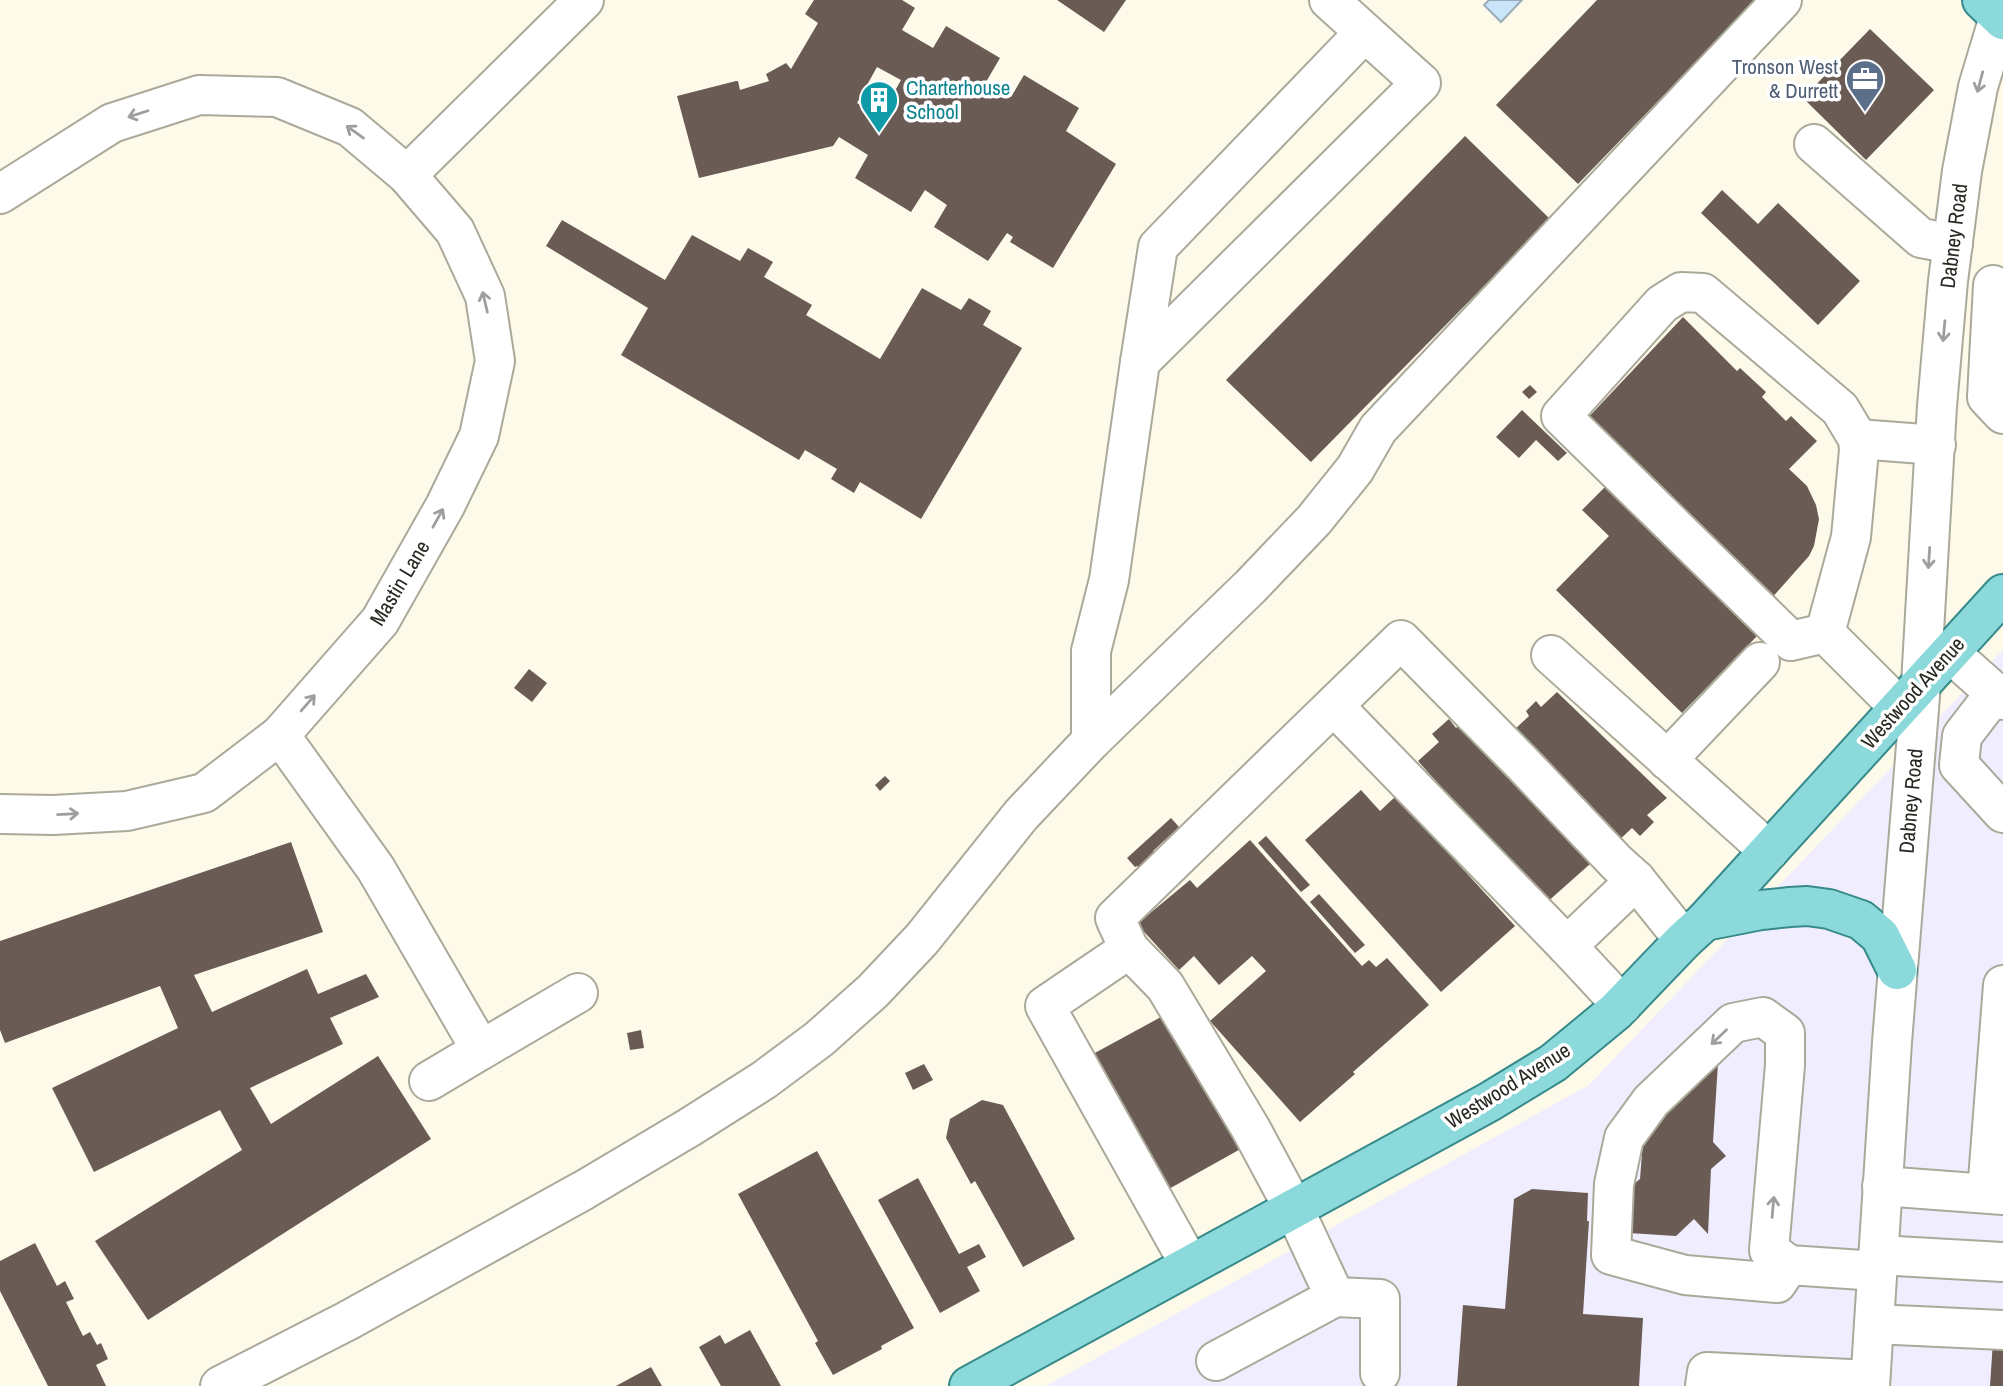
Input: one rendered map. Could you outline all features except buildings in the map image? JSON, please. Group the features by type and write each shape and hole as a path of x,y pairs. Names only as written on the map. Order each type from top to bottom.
{"main road":[{"name":"Westwood Avenue","path":"970,1386 1489,1102 1553,1063 1622,1005 1694,930 2003,594"},
{"path":"1694,930 1761,910 1790,906 1829,909 1861,920 1880,936 1898,970"}],"street":[{"path":"407,175 584,0"},
{"path":"1140,362 1420,83 1329,0"},
{"path":"220,1386 347,1321 584,1190 690,1127 764,1080 808,1047 873,990 922,939 1021,815 1091,741 1250,587 1314,520 1354,469 1378,429 1782,0"},
{"name":"Dabney Road","path":"1870,1383 1898,970 1910,696 1936,445 1948,281 1962,171 1978,87 1997,12"},
{"path":"1091,741 1091,652 1109,580 1158,247 1364,33"},
{"name":"Mastin Lane","path":"0,194 112,123 199,95 277,97 350,127 407,175 455,231 485,296 495,361 479,436 445,506 380,621 280,735 205,793 127,811 53,815 0,814"},
{"path":"1814,144 1921,238 1953,244"},
{"path":"1948,281 1998,285 1987,397 2003,414"},
{"path":"1825,634 1851,537 1858,439 1840,409 1703,293 1681,292 1662,304 1561,416 1791,641 1825,634 1910,696"},
{"path":"1858,439 1936,445"},
{"path":"1335,1297 1251,1129 1165,986 1129,950 1115,918 1401,640 1636,880 1694,930"},
{"path":"1950,652 1999,696 1962,736 1959,765 2003,813"},
{"path":"1551,655 1769,851"},
{"path":"1668,760 1760,662"},
{"path":"1334,706 1622,1005"},
{"path":"280,735 376,869 481,1050"},
{"path":"1567,946 1636,880"},
{"path":"1129,950 1045,1006 1191,1265"},
{"path":"1882,1186 1995,1194 2003,985"},
{"path":"429,1081 578,993"},
{"path":"1789,1265 1777,1283 1685,1275 1611,1255 1614,1184 1624,1138 1651,1101 1733,1023 1763,1017 1785,1033 1786,1065 1769,1250 1789,1265 2003,1262"},
{"path":"1216,1361 1335,1297 1380,1299 1380,1373"},
{"path":"1874,1324 2003,1330"},
{"path":"1705,1386 1707,1372 1870,1383"}],"shaded area":[{"path":"2003,650 2003,1386 1046,1386 1589,1085"}],"water":[{"path":"1489,0 1522,0 1501,22 1484,5"}],"place":[{"name":"Tronson West & Durrett","path":"1865,113"},
{"name":"Charterhouse School","path":"879,134"}]}
